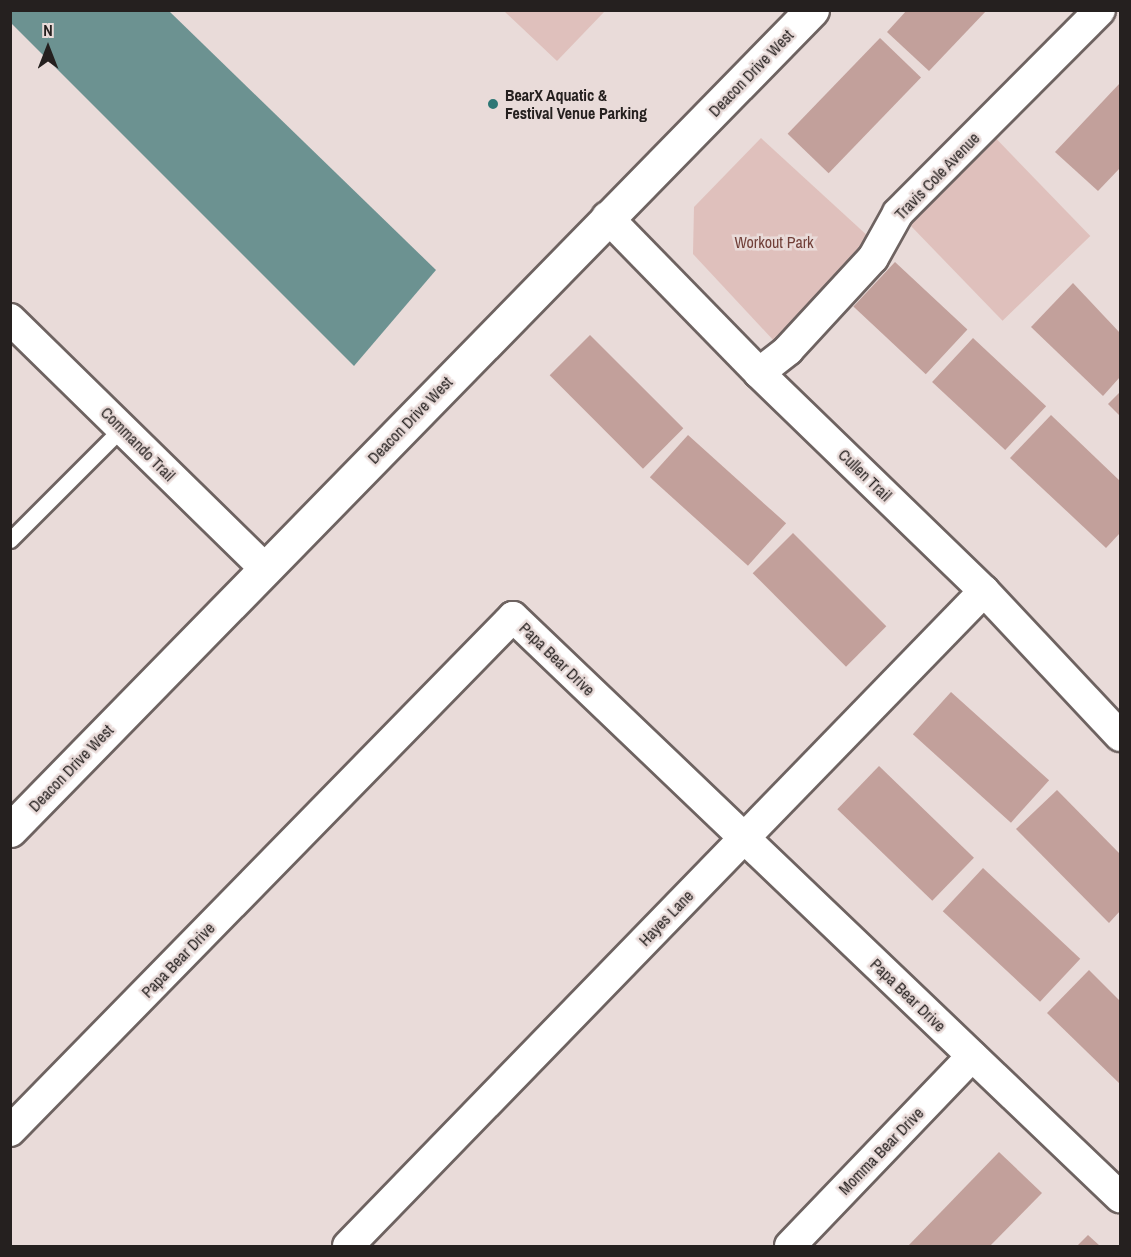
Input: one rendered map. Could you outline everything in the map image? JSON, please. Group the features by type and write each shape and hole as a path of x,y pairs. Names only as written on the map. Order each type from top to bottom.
{"street":[{"name":"Deacon Drive West","path":"10,830 607,217 812,10"},
{"name":"Travis Cole Avenue","path":"759,373 789,350 873,258 898,213 1100,10"},
{"name":"Cullen Trail","path":"607,217 759,373 984,591 1120,736"},
{"name":"Commando Trail","path":"10,319 265,569"},
{"name":"Hayes Lane","path":"348,1246 984,591"},
{"name":"Papa Bear Drive","path":"10,1131 513,617 1120,1197"},
{"name":"Momma Bear Drive","path":"790,1246 972,1056"}],"lane":[{"path":"10,540 122,428"}],"green space":[{"path":"504,11 605,11 557,61"},
{"path":"984,126 1090,236 1003,321 896,211"},
{"name":"Workout Park","path":"761,138 870,238 775,342 693,254 694,207"}],"water":[{"path":"10,11 169,11 436,270 354,366 11,23"}],"building":[{"path":"907,10 987,10 929,71 887,32"},
{"path":"880,38 921,78 829,173 788,134"},
{"path":"1120,83 1120,168 1098,191 1055,152"},
{"path":"895,262 967,330 926,374 853,307"},
{"path":"1073,283 1120,333 1120,377 1103,396 1031,327"},
{"path":"590,335 683,428 643,469 550,375"},
{"path":"973,338 1046,406 1005,450 932,382"},
{"path":"1120,392 1120,416 1108,404"},
{"path":"1051,415 1120,481 1120,533 1106,548 1010,458"},
{"path":"688,435 786,523 748,566 650,477"},
{"path":"793,533 886,626 846,667 753,573"},
{"path":"951,692 1049,780 1011,823 913,734"},
{"path":"879,766 974,858 932,901 837,809"},
{"path":"1057,790 1120,854 1120,911 1109,923 1016,829"},
{"path":"983,868 1080,959 1040,1002 943,911"},
{"path":"1089,970 1120,1001 1120,1084 1047,1013"},
{"path":"999,1152 1042,1193 990,1246 908,1246"},
{"path":"1088,1235 1100,1246 1077,1246"}],"place":[{"name":"BearX Aquatic & Festival Venue Parking","path":"493,104"}]}
